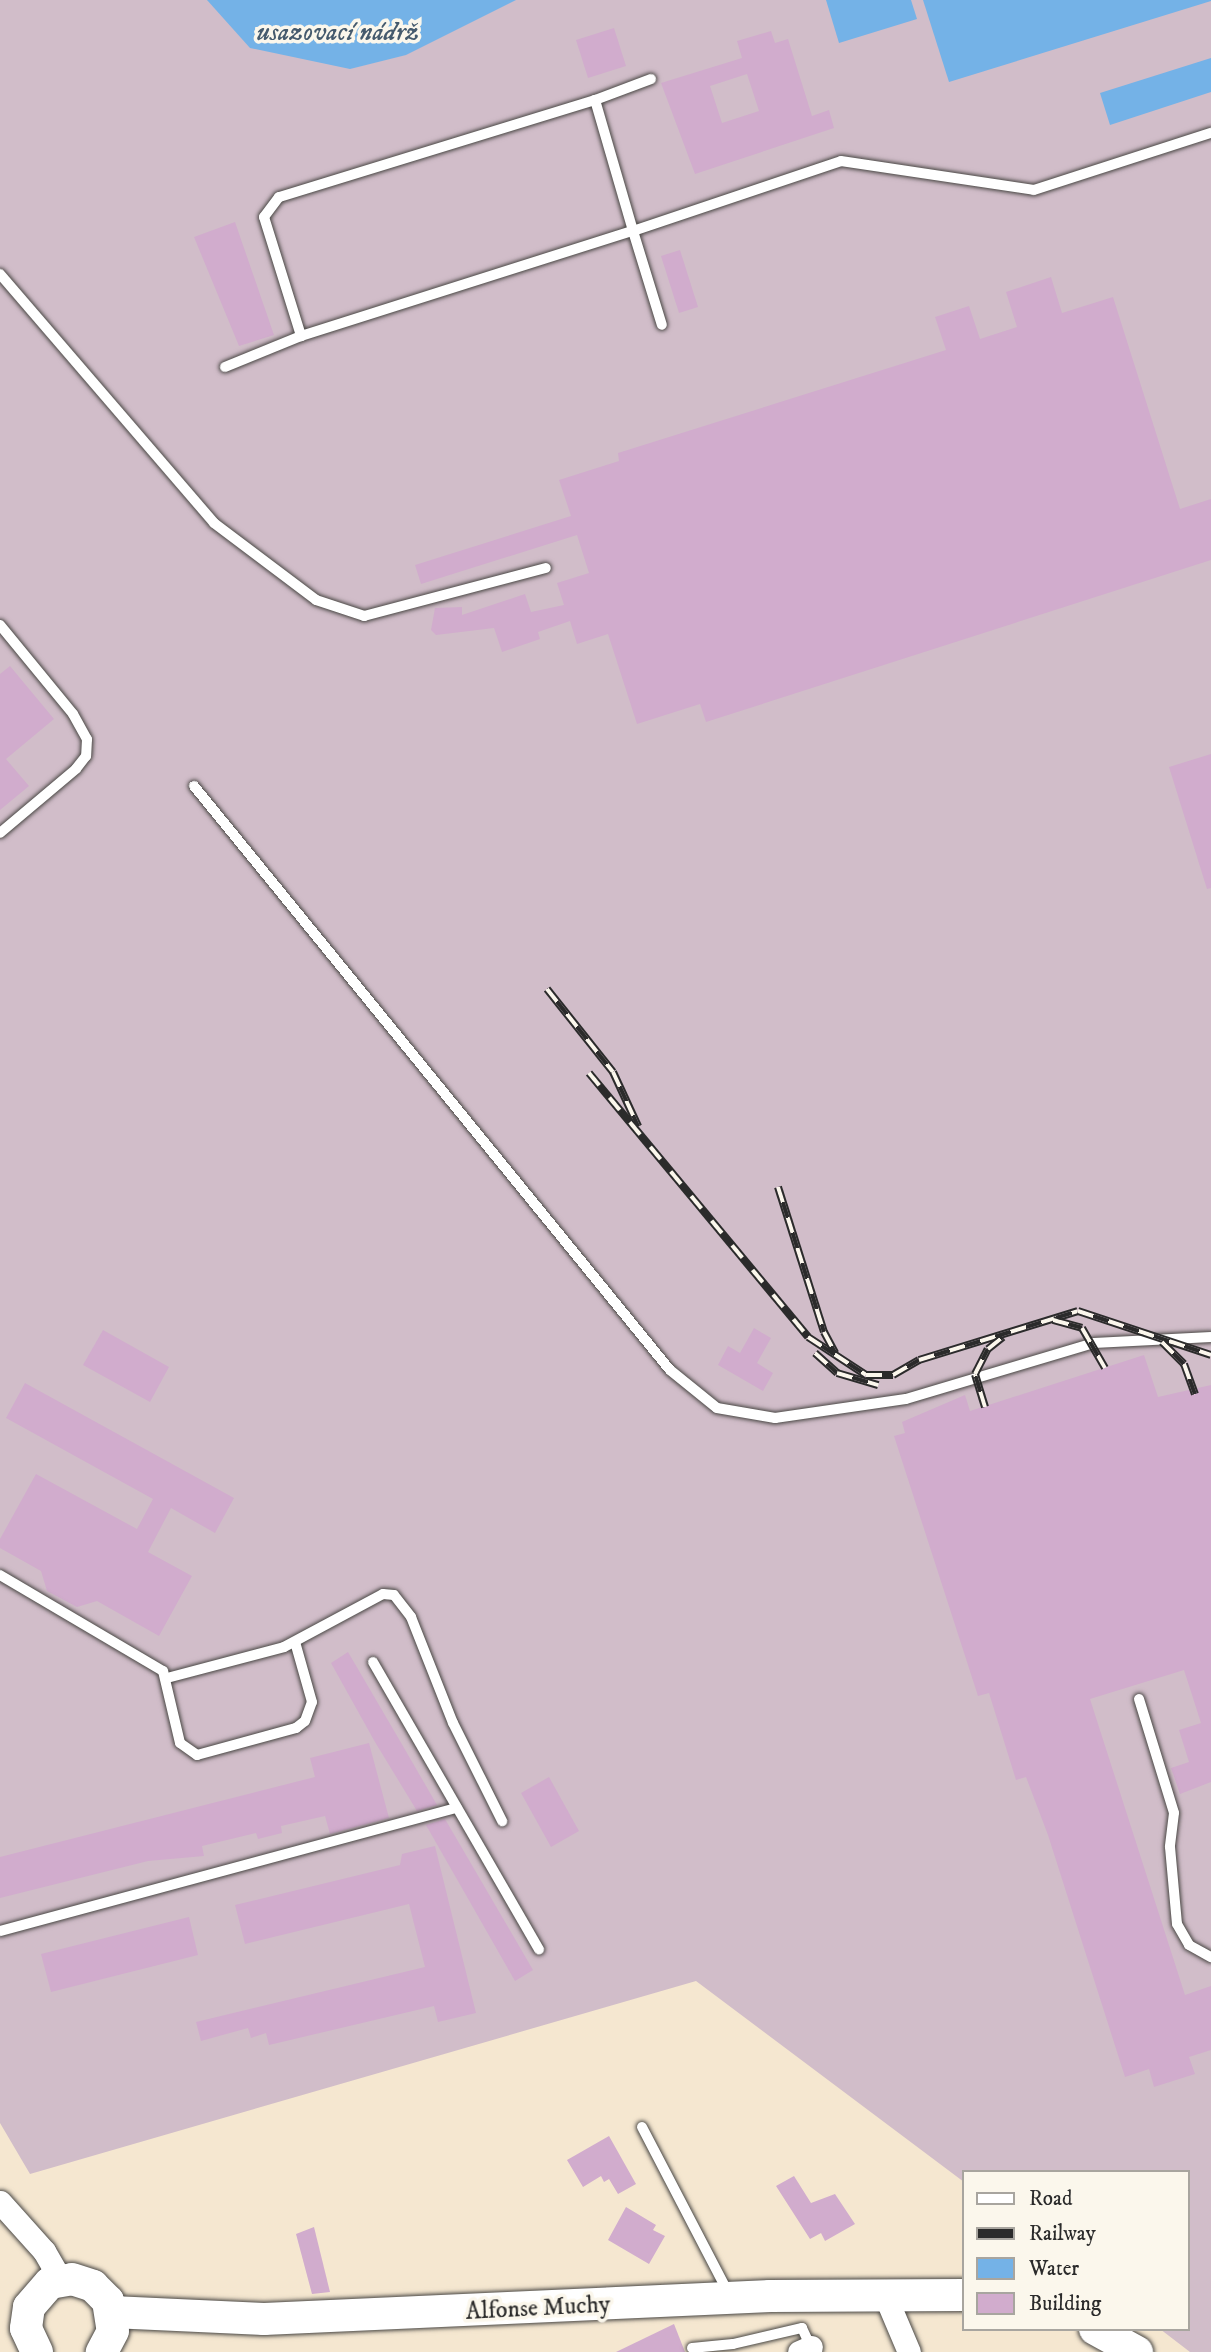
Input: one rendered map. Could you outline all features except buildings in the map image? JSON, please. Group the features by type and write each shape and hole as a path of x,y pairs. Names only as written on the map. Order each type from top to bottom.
{"main road":[{"path":"37,2352 13,2316 41,2289 61,2280 93,2286 112,2312 113,2332 102,2352"},
{"name":"Alfonse Muchy","path":"112,2312 264,2319 884,2293 962,2295"},
{"path":"1099,2331 1138,2352"}],"street":[{"path":"0,2202 44,2251 61,2280"},
{"path":"884,2293 909,2352"}],"lane":[{"path":"301,336 264,217 279,197 594,100 652,79"},
{"path":"594,100 662,325"},
{"path":"225,367 301,336 633,231 841,161 1034,190 1211,133"},
{"path":"0,274 214,523 316,600 364,616 546,568"},
{"path":"0,625 74,714 87,739 86,756 76,769 0,833"},
{"path":"194,786 670,1370 717,1408 775,1418 906,1399 1094,1343 1211,1337"},
{"path":"0,1575 159,1667 167,1678 180,1742 189,1754 296,1728 311,1711 295,1642"},
{"path":"167,1678 295,1642 383,1594 394,1595 403,1602 463,1745 502,1821"},
{"path":"373,1662 539,1950"},
{"path":"1139,1699 1174,1813 1170,1847 1177,1924 1189,1945 1211,1956"},
{"path":"0,1931 457,1808"},
{"path":"642,2127 732,2299"},
{"path":"692,2348 733,2344 802,2328 805,2350"}],"shaded area":[{"path":"0,0 1211,0 1211,2352 1190,2352 1163,2331 1190,2331 1190,2170 962,2170 962,2180 696,1981 30,2174 0,2123"}],"water":[{"name":"usazovací nádrž","path":"207,0 516,0 406,55 350,69 250,48"},
{"path":"826,0 911,0 917,19 839,43"},
{"path":"923,0 1211,0 1211,1 949,82"},
{"path":"1211,58 1211,92 1110,125 1100,93"}],"railway":[{"path":"547,989 613,1072 638,1126"},
{"path":"589,1073 808,1337 866,1375 893,1375 919,1360 1078,1311 1211,1355"},
{"path":"778,1187 824,1332 835,1353"},
{"path":"1053,1320 1082,1328 1105,1368"},
{"path":"985,1407 975,1374 988,1349 1003,1337"},
{"path":"1162,1342 1184,1364 1195,1394"},
{"path":"815,1353 837,1373 878,1385"}]}
